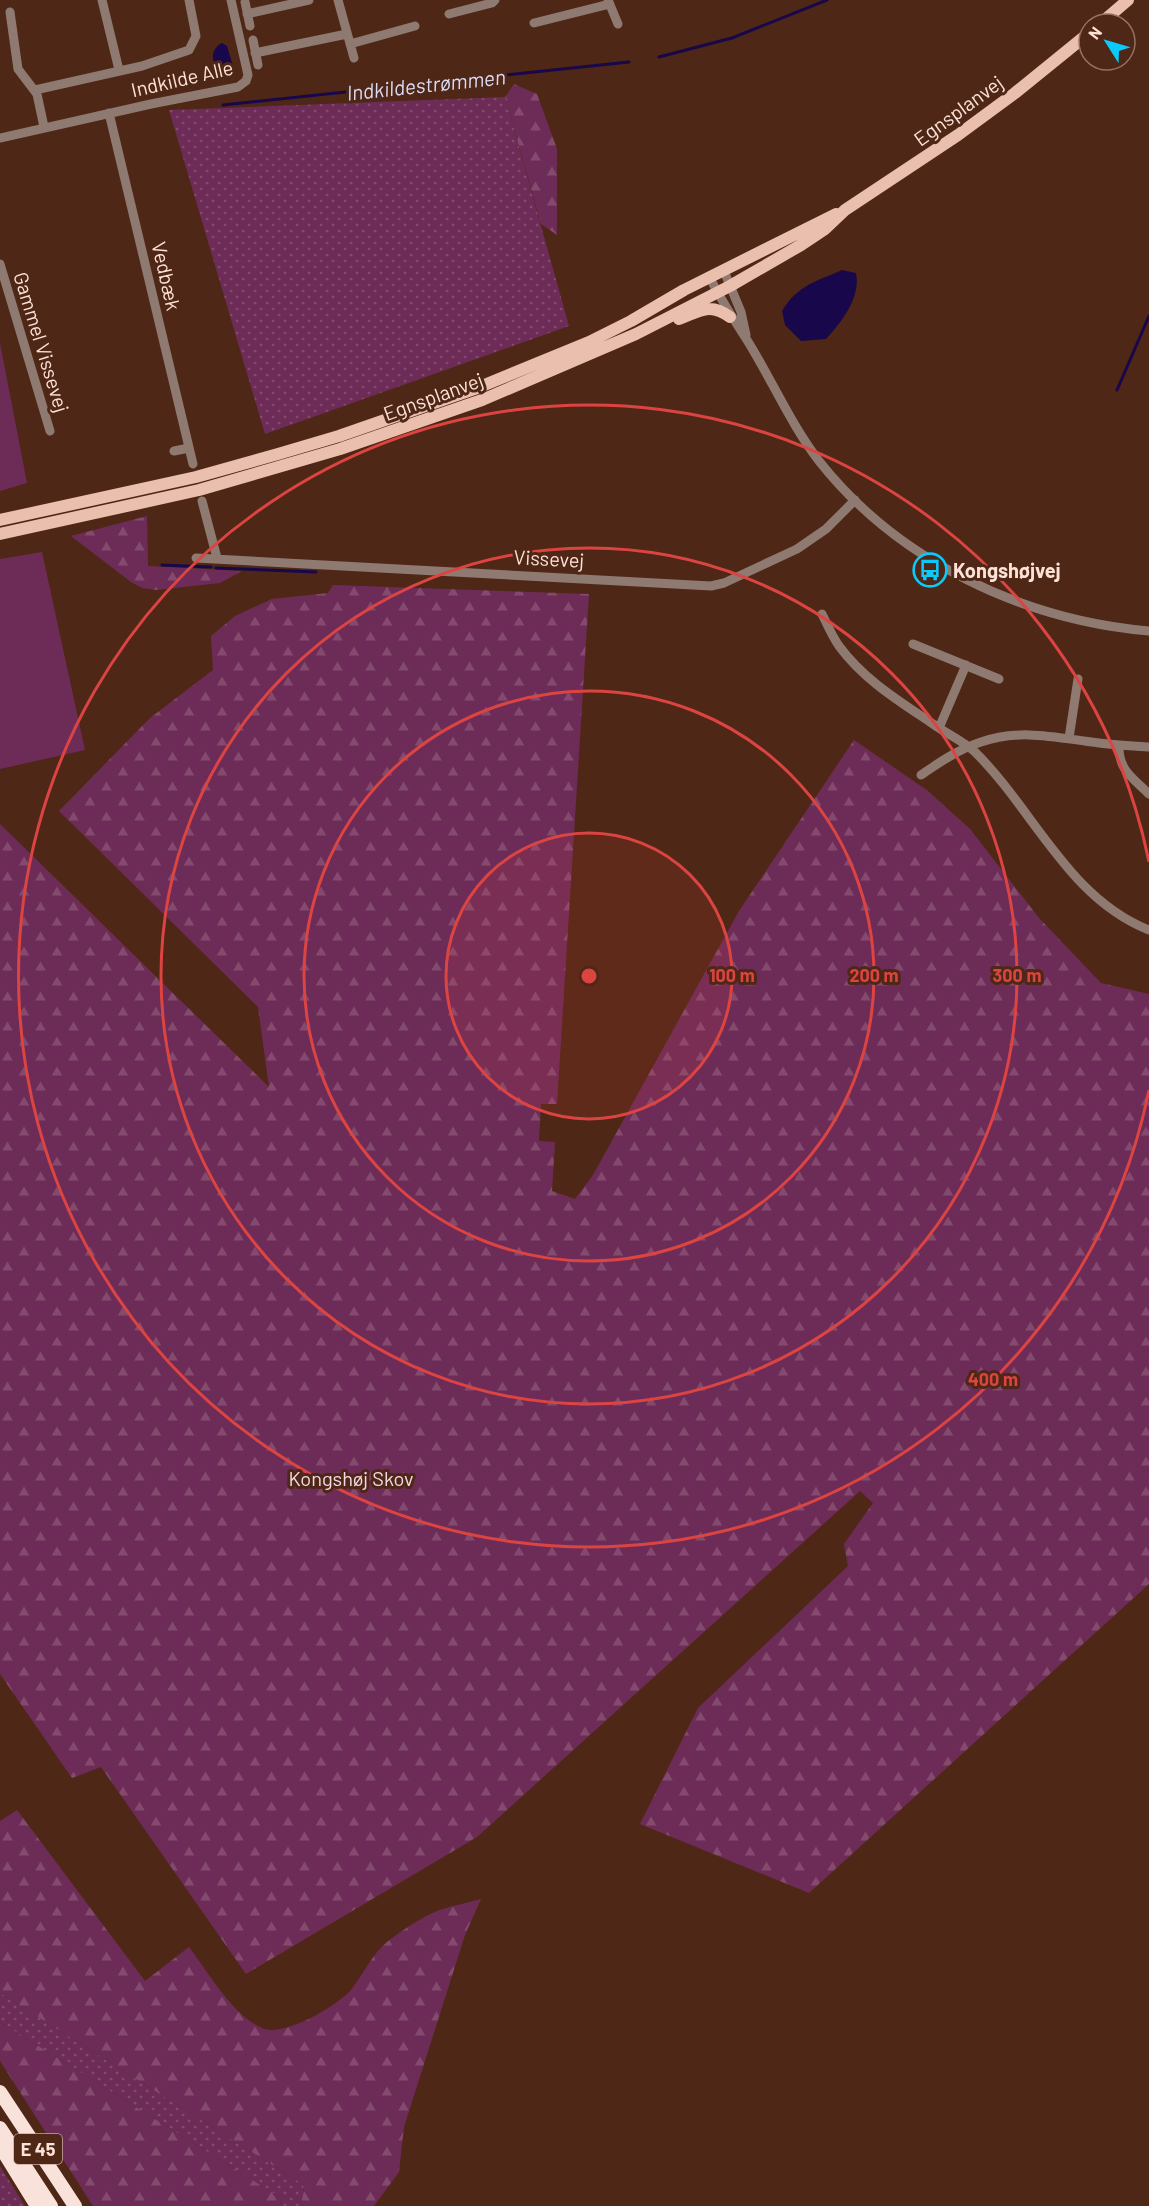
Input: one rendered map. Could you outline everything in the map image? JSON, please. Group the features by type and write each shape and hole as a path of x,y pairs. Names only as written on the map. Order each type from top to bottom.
{"highway":[{"name":"E 45","path":"0,2092 75,2206"},
{"name":"E 45","path":"0,2128 51,2206"},
{"path":"0,2146 37,2206"}],"main road":[{"path":"1114,12 1128,0"},
{"name":"Egnsplanvej","path":"0,534 199,490 340,449 482,400 636,334 717,292 727,279 802,230 845,210 958,135 1077,43"},
{"name":"Egnsplanvej","path":"0,520 196,477 350,432 477,388 590,342 710,278 727,279 801,245 825,229 845,210"},
{"path":"636,334 711,308 718,309 730,317"}],"street":[{"name":"Indkilde Alle","path":"102,0 119,70"},
{"name":"Indkilde Alle","path":"35,90 142,66 189,50 196,36 189,0"},
{"name":"Indkilde Alle","path":"0,138 238,87 246,81 248,75 231,0"},
{"path":"247,14 309,0"},
{"path":"338,0 354,58"},
{"path":"449,14 492,3 495,0"},
{"path":"244,2 250,27"},
{"path":"534,23 609,2 618,24"},
{"path":"10,12 18,69 35,90 44,127"},
{"path":"350,44 415,26"},
{"name":"Indkilde Alle","path":"255,53 347,34"},
{"name":"Indkilde Alle","path":"253,40 258,65"},
{"name":"Vedbæk","path":"109,113 193,464"},
{"name":"Gammel Vissevej","path":"0,264 50,431"},
{"path":"710,278 730,317 747,341 774,391 807,444 855,500 909,546 960,577 1042,610 1149,631"},
{"path":"727,279 741,312 747,341"},
{"path":"174,451 189,447"},
{"name":"Vissevej","path":"196,558 711,586 724,583 797,549 826,529 855,500"},
{"path":"202,501 216,558"},
{"path":"822,614 838,645 859,669 885,691 969,747 1001,782 1070,871 1088,890 1120,915 1149,930"},
{"path":"913,644 999,679"},
{"path":"939,728 966,665"},
{"path":"1069,738 1078,679"},
{"path":"921,775 983,741 1019,734 1149,747"},
{"path":"1119,745 1121,764 1149,795"}],"green space":[{"path":"514,84 537,94 557,149 557,235 541,224 505,97"},
{"path":"505,97 569,326 265,434 169,110"},
{"path":"0,343 27,483 0,491"},
{"path":"147,516 148,566 242,571 220,583 156,590 142,588 71,536"},
{"path":"42,552 85,750 0,769 0,559"},
{"name":"Kongshøj Skov","path":"333,585 589,594 557,1104 541,1104 539,1141 555,1142 552,1191 575,1199 593,1175 739,911 854,740 928,791 970,829 1039,918 1101,983 1149,994 1149,1584 809,1893 640,1824 698,1708 848,1566 844,1544 873,1503 860,1491 477,1837 246,1974 101,1767 72,1778 0,1674 0,824 269,1087 258,1007 59,811 150,718 213,670 211,636 235,616 272,599 328,593"},
{"path":"17,1810 145,1981 189,1947 231,2003 251,2022 271,2030 296,2025 322,2012 344,1997 382,1947 411,1925 437,1911 481,1899 465,1935 404,2127 399,2172 374,2206 301,2206 304,2185 0,1993 0,1821"},
{"path":"0,1993 304,2185 301,2206 280,2206 281,2198 0,2022"},
{"path":"0,2022 281,2198 280,2206 93,2206 0,2061"},
{"path":"0,2166 25,2206 0,2206"}],"shaded area":[{"path":"222,43 227,46 233,66 230,71 222,74 216,67 213,53"},
{"path":"842,270 856,273 856,291 849,309 826,339 801,341 785,325 782,311 794,295 801,290 815,281"}],"waterway":[{"name":"Indkildestrømmen","path":"659,57 732,38 827,0"},
{"name":"Indkildestrømmen","path":"223,105 629,62"},
{"path":"1117,390 1149,316"},
{"path":"162,565 211,567"},
{"path":"216,568 316,572"}],"place":[{"name":"Kongshøjvej","path":"930,570"}]}
